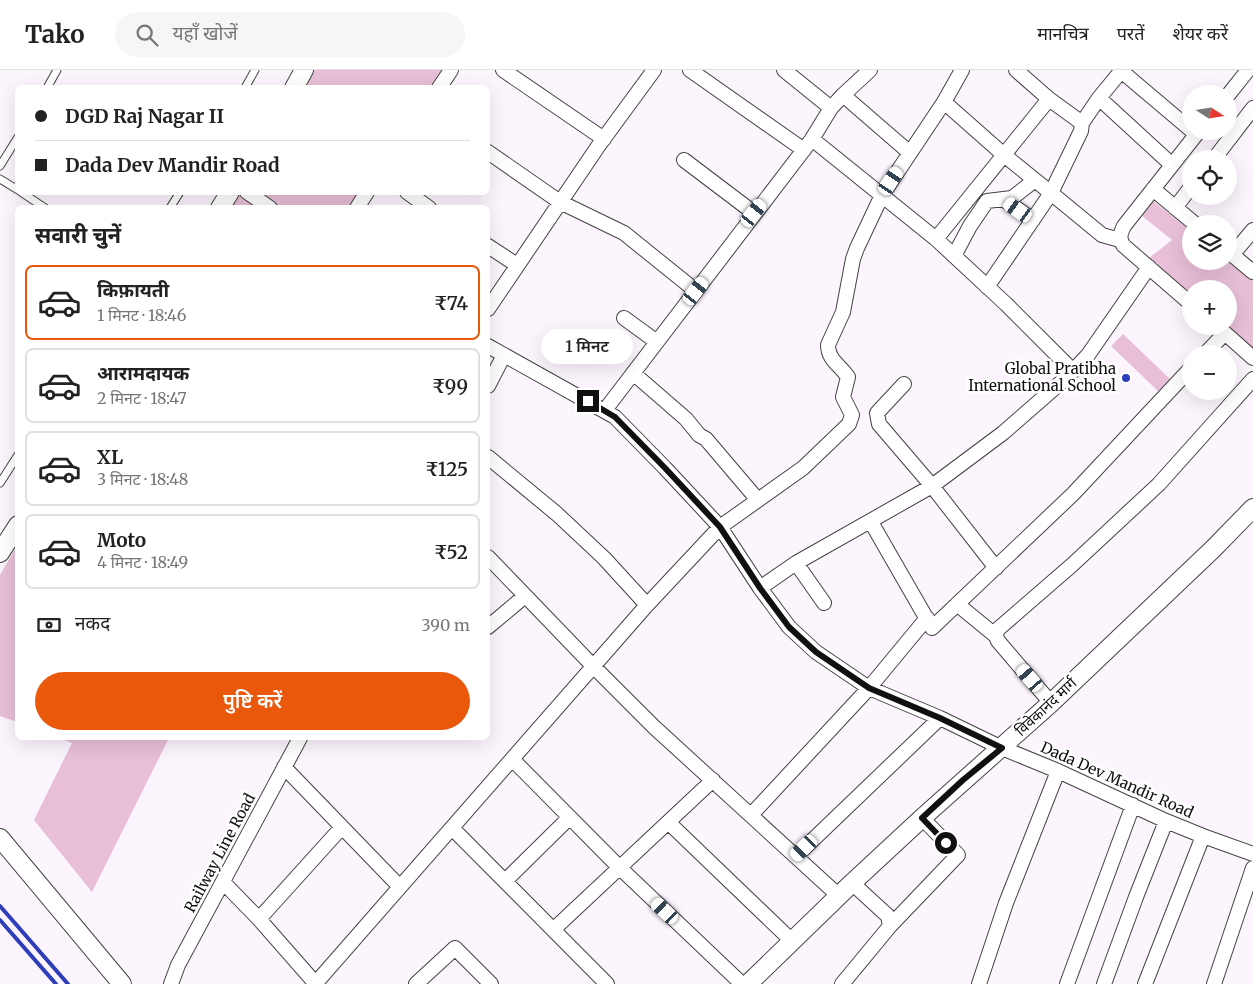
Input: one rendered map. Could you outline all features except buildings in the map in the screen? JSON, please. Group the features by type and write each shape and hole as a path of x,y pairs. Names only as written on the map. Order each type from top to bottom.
{"street":[{"path":"296,85 304,70"},
{"path":"441,85 451,70"},
{"path":"503,70 604,139"},
{"path":"690,70 808,145 882,195 936,239 1073,371"},
{"path":"784,70 831,108"},
{"path":"605,410 754,213 808,145 831,108 870,70"},
{"path":"222,882 259,919 316,984 593,666 720,527 803,468 834,440 851,420 851,410 844,397 848,377 832,359 828,352 828,345 843,312 853,259 882,195 944,102 962,70"},
{"path":"1016,70 1049,99 1082,123"},
{"path":"987,287 1051,193 1081,131 1082,123 1121,70 1182,121"},
{"path":"1236,85 1248,70"},
{"path":"490,306 604,139 647,72"},
{"path":"843,95 910,153"},
{"path":"1099,98 1172,164"},
{"path":"936,239 1049,99"},
{"path":"944,102 1004,155 1102,235 1120,240"},
{"path":"1221,150 1253,108"},
{"path":"1182,296 1123,245 1120,240 1120,234 1124,226 1189,140"},
{"path":"490,153 560,202 624,233 696,291"},
{"path":"684,160 754,213"},
{"path":"954,256 970,226 987,201 1012,198 1035,180"},
{"path":"1153,189 1184,215"},
{"path":"251,195 266,205"},
{"path":"411,195 425,205"},
{"path":"1003,199 1032,220"},
{"path":"1175,208 1182,199"},
{"path":"1237,246 1253,230"},
{"path":"490,247 517,265"},
{"path":"1237,259 1253,272"},
{"path":"760,588 796,564 932,486 1003,433 1073,371 1094,348 1149,267"},
{"path":"624,318 657,342"},
{"path":"1227,335 1253,358"},
{"name":"Dada Dev Mandir Road","path":"490,347 615,417 720,527 760,588 789,627 816,652 869,688 940,718 1002,748 1058,771 1166,821 1253,854"},
{"path":"490,382 504,355"},
{"path":"633,373 686,419 699,435 706,439 758,499"},
{"path":"871,522 932,628 1073,494 1182,378"},
{"path":"996,636 997,630 1003,623 1072,565 1159,484 1253,379"},
{"path":"904,384 877,413 879,424 932,486 996,568"},
{"path":"490,459 604,558 647,605"},
{"name":"विवेकानंद मार्ग","path":"748,984 922,818 1051,703 1213,549 1253,508"},
{"path":"0,553 15,530"},
{"path":"490,559 654,727 839,896"},
{"path":"796,564 824,603"},
{"path":"490,625 525,596"},
{"path":"958,604 996,636 1051,703"},
{"path":"751,815 869,688 927,618"},
{"path":"796,856 940,718"},
{"name":"Railway Line Road","path":"171,984 178,965 299,740"},
{"path":"512,759 619,867 742,984"},
{"path":"284,767 400,887"},
{"path":"979,984 1006,903 1058,771"},
{"path":"554,929 713,780"},
{"path":"1067,984 1133,805"},
{"path":"505,881 569,818"},
{"path":"842,984 890,926 958,855 922,818"},
{"path":"1104,984 1166,821"},
{"path":"668,822 792,941"},
{"path":"259,919 342,827"},
{"path":"452,828 607,984"},
{"path":"1145,984 1203,836"},
{"path":"0,838 122,984"},
{"path":"1214,984 1253,868"},
{"path":"852,883 888,916 890,926"},
{"path":"416,984 455,948 490,984"}],"lane":[{"path":"49,85 57,70"},
{"path":"245,70 254,72 246,85"},
{"path":"0,166 15,141"},
{"path":"0,180 15,188"},
{"path":"26,195 40,205"},
{"path":"0,483 15,460"}],"shaded area":[{"path":"310,70 442,70 432,85 301,85"},
{"path":"233,195 358,195 351,205 227,205"},
{"path":"1152,200 1182,224 1182,270 1237,270 1237,267 1253,280 1253,351 1236,335 1237,280 1182,280 1182,288 1149,258 1172,240 1141,215"},
{"path":"1123,334 1171,380 1159,392 1111,346"},
{"path":"15,549 15,721 0,716 0,575"},
{"path":"64,740 168,740 92,892 34,820 72,743"}],"railway":[{"path":"0,906 68,984"},
{"path":"0,920 56,984"}],"place":[{"name":"Global Pratibha International School","path":"1126,378"}],"route":[{"path":"588,401 615,417 720,527 760,588 789,627 816,652 869,688 940,718 1002,748 963,780 922,818 946,843"}]}
